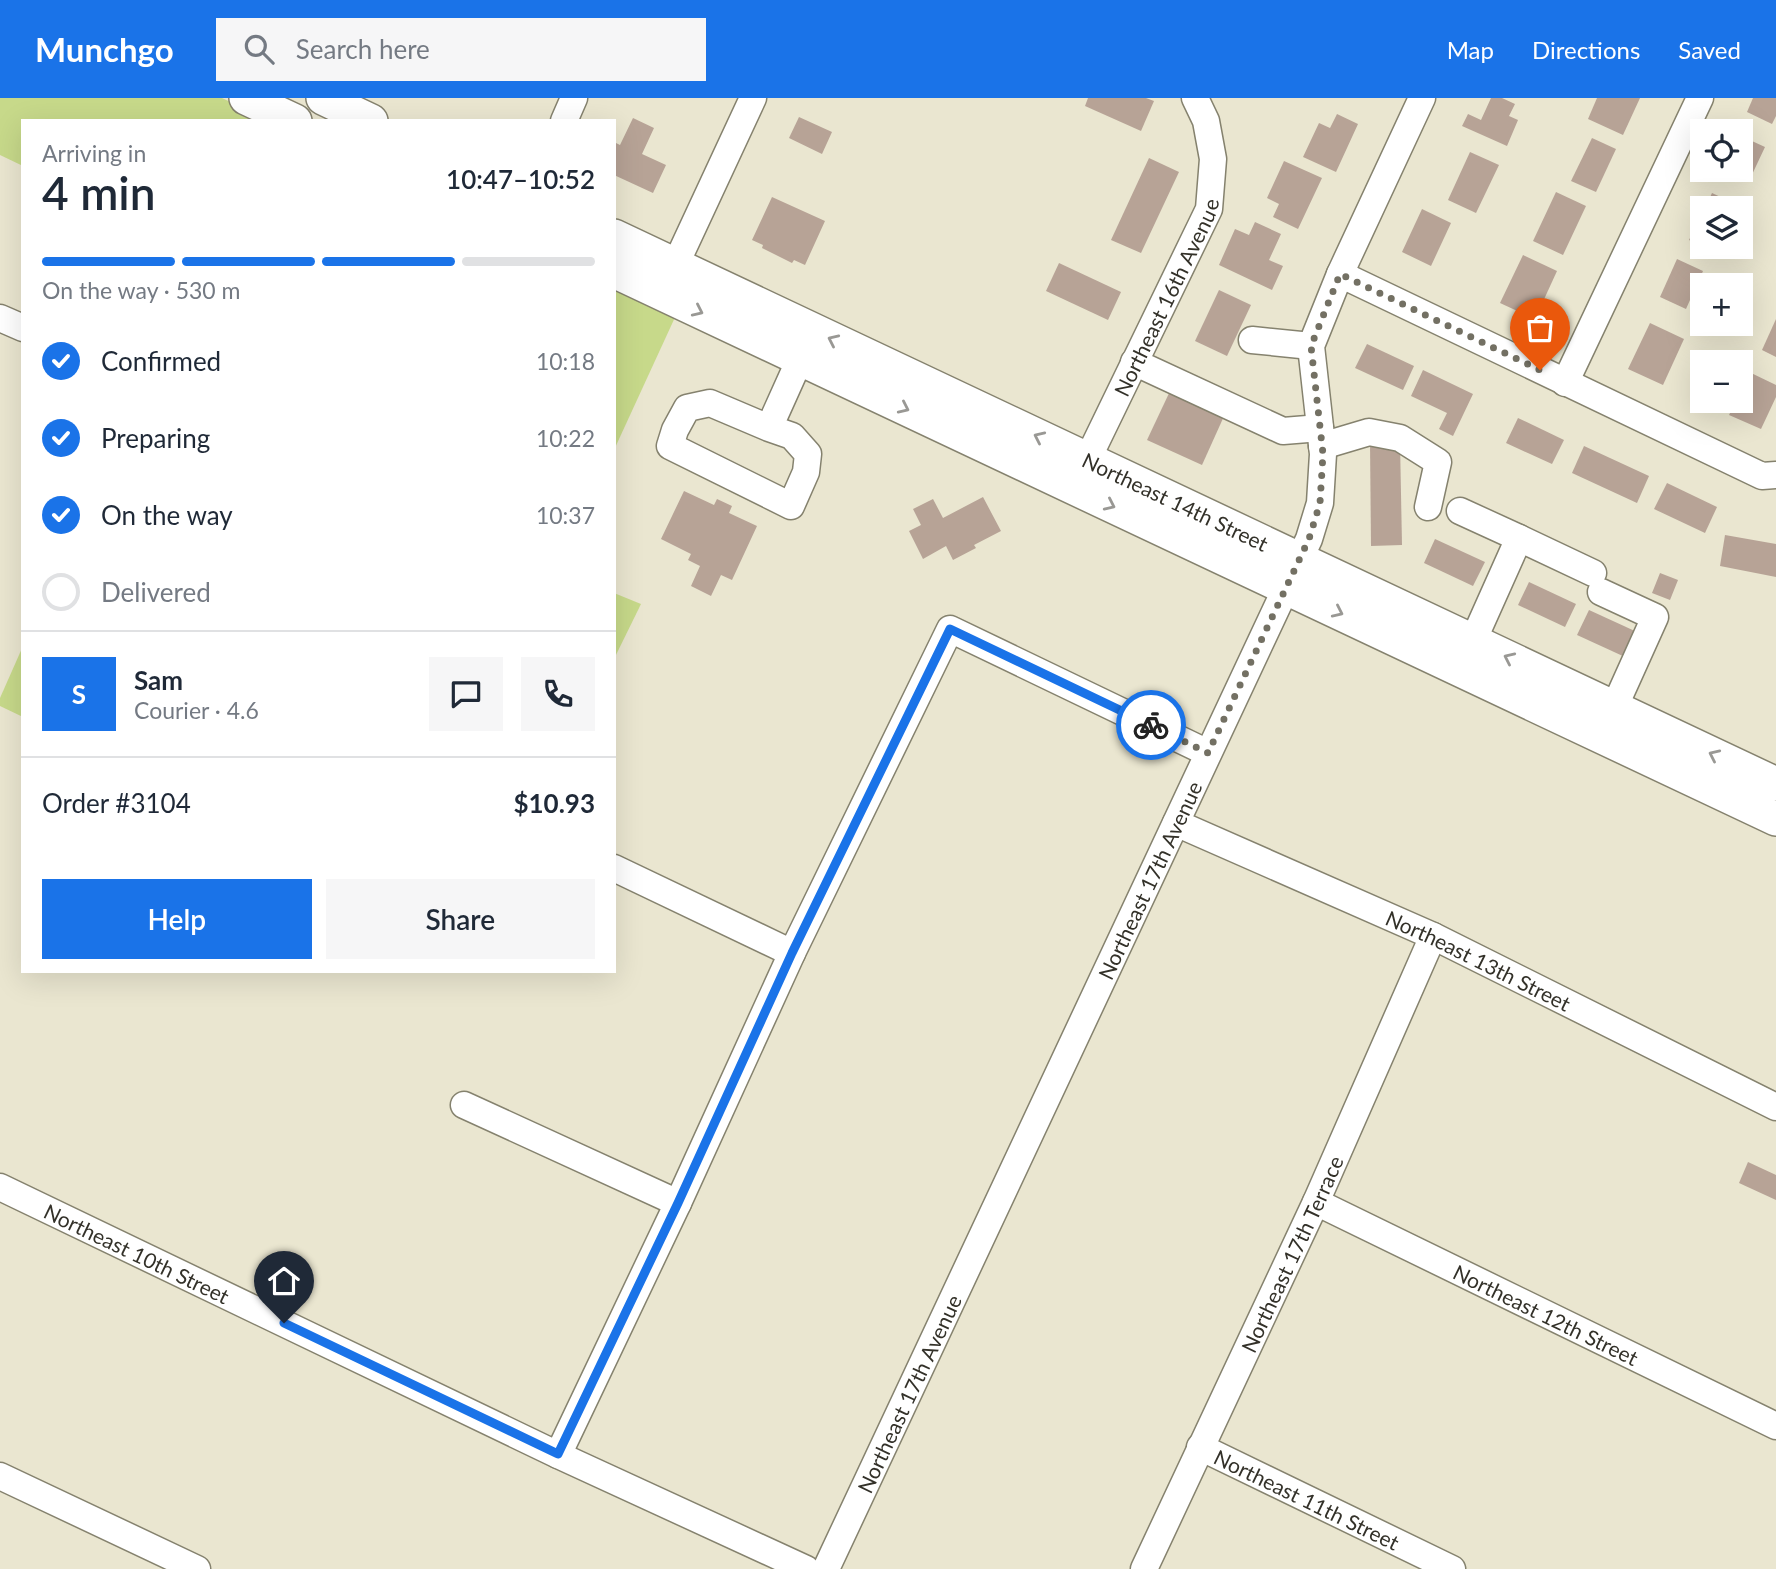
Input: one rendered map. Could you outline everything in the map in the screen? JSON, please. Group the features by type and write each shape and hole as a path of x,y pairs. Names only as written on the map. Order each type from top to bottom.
{"main road":[{"path":"323,98 367,119"},
{"name":"Northeast 14th Street","path":"616,238 668,279 800,359 1080,474"},
{"name":"Northeast 14th Street","path":"616,271 668,279 1293,574 1776,819"},
{"name":"Northeast 14th Street","path":"1293,574 1473,641 1776,784"}],"street":[{"path":"565,119 574,98"},
{"path":"668,279 753,98"},
{"name":"Northeast 16th Avenue","path":"1080,474 1209,209 1213,159 1206,121 1195,98"},
{"name":"Northeast 17th Avenue","path":"826,1569 1309,539 1320,503 1321,437 1311,346 1340,274 1422,98"},
{"path":"1565,383 1700,98"},
{"path":"1340,274 1762,476 1776,475"},
{"path":"0,318 21,327"},
{"path":"1252,340 1311,346"},
{"path":"769,428 800,359"},
{"path":"1135,362 1283,431 1321,437 1369,432 1400,438 1438,462 1428,507"},
{"path":"710,403 769,428 792,436 808,454 806,472 791,506 670,446 687,408 710,403"},
{"path":"1460,511 1519,538 1655,617 1614,708"},
{"path":"1473,641 1519,538"},
{"path":"558,1454 678,1203 792,953 950,629 1208,753"},
{"name":"Northeast 13th Street","path":"1176,823 1433,936 1776,1107"},
{"path":"616,868 792,953"},
{"name":"Northeast 17th Terrace","path":"1144,1569 1316,1202 1433,936"},
{"path":"464,1105 678,1203"},
{"name":"Northeast 10th Street","path":"0,1187 558,1454 806,1569"},
{"name":"Northeast 12th Street","path":"1316,1202 1776,1426"},
{"name":"Northeast 11th Street","path":"1200,1447 1452,1569"},
{"path":"0,1476 197,1569"}],"green space":[{"path":"0,98 222,98 266,119 21,119 21,165 0,155"},
{"path":"616,284 677,313 616,446"},
{"path":"616,594 641,604 616,655"},
{"path":"21,651 21,716 0,706 0,698"}],"building":[{"path":"1088,98 1146,98 1154,101 1141,131 1085,106"},
{"path":"1491,98 1502,98 1515,104 1509,116 1518,120 1507,146 1462,126 1468,114 1481,120"},
{"path":"1597,98 1640,98 1623,135 1588,119"},
{"path":"1753,98 1776,98 1776,116 1772,124 1747,112"},
{"path":"1337,114 1358,124 1336,172 1303,157 1319,123 1330,128"},
{"path":"799,117 832,132 822,154 789,138"},
{"path":"633,118 654,128 642,154 666,165 653,193 616,176 616,143 620,145"},
{"path":"1592,138 1616,149 1596,192 1571,181"},
{"path":"1753,142 1765,147 1753,172"},
{"path":"1470,152 1499,165 1476,213 1448,200"},
{"path":"1149,158 1179,172 1141,253 1111,240"},
{"path":"1284,161 1322,178 1298,229 1273,217 1279,204 1267,198"},
{"path":"1556,192 1586,206 1563,255 1533,241"},
{"path":"772,197 825,221 805,265 794,260 792,263 752,240"},
{"path":"1422,209 1451,223 1431,266 1402,252"},
{"path":"1255,222 1281,234 1269,260 1283,266 1272,290 1219,265 1235,229 1249,235"},
{"path":"1523,255 1557,271 1535,319 1500,303"},
{"path":"1677,259 1703,271 1690,273 1690,300 1686,309 1660,297"},
{"path":"1059,263 1121,292 1108,320 1046,291"},
{"path":"1219,290 1251,305 1227,356 1195,341"},
{"path":"1776,319 1776,357 1762,350"},
{"path":"1650,323 1684,339 1663,385 1628,369"},
{"path":"1367,344 1414,366 1403,390 1355,368"},
{"path":"1423,370 1473,394 1453,436 1439,429 1447,413 1411,396"},
{"path":"1753,374 1776,385 1776,397 1761,429 1729,415 1753,413"},
{"path":"1171,389 1225,414 1202,465 1147,440"},
{"path":"1518,418 1564,440 1552,464 1506,443"},
{"path":"1370,442 1400,442 1402,545 1371,546"},
{"path":"1584,446 1649,476 1637,503 1572,473"},
{"path":"1667,483 1717,507 1705,533 1654,509"},
{"path":"684,491 714,505 717,499 732,506 729,513 757,526 732,580 721,575 711,596 691,586 700,566 688,560 691,554 661,539"},
{"path":"983,497 1001,531 953,560 946,546 923,559 909,531 921,525 913,509 933,499 943,518"},
{"path":"1725,535 1776,544 1776,577 1720,566"},
{"path":"1435,539 1485,562 1473,586 1424,563"},
{"path":"1660,573 1678,580 1670,600 1652,593"},
{"path":"1529,582 1576,604 1565,627 1518,605"},
{"path":"1589,610 1637,632 1625,657 1577,635"},
{"path":"1748,1162 1776,1175 1776,1200 1739,1183"}],"way so far":[{"path":"1151,725 1208,753 1309,539 1320,503 1323,454 1311,346 1340,274 1540,370"}],"route":[{"path":"284,1323 558,1454 678,1203 792,953 950,629 1151,725"}]}
